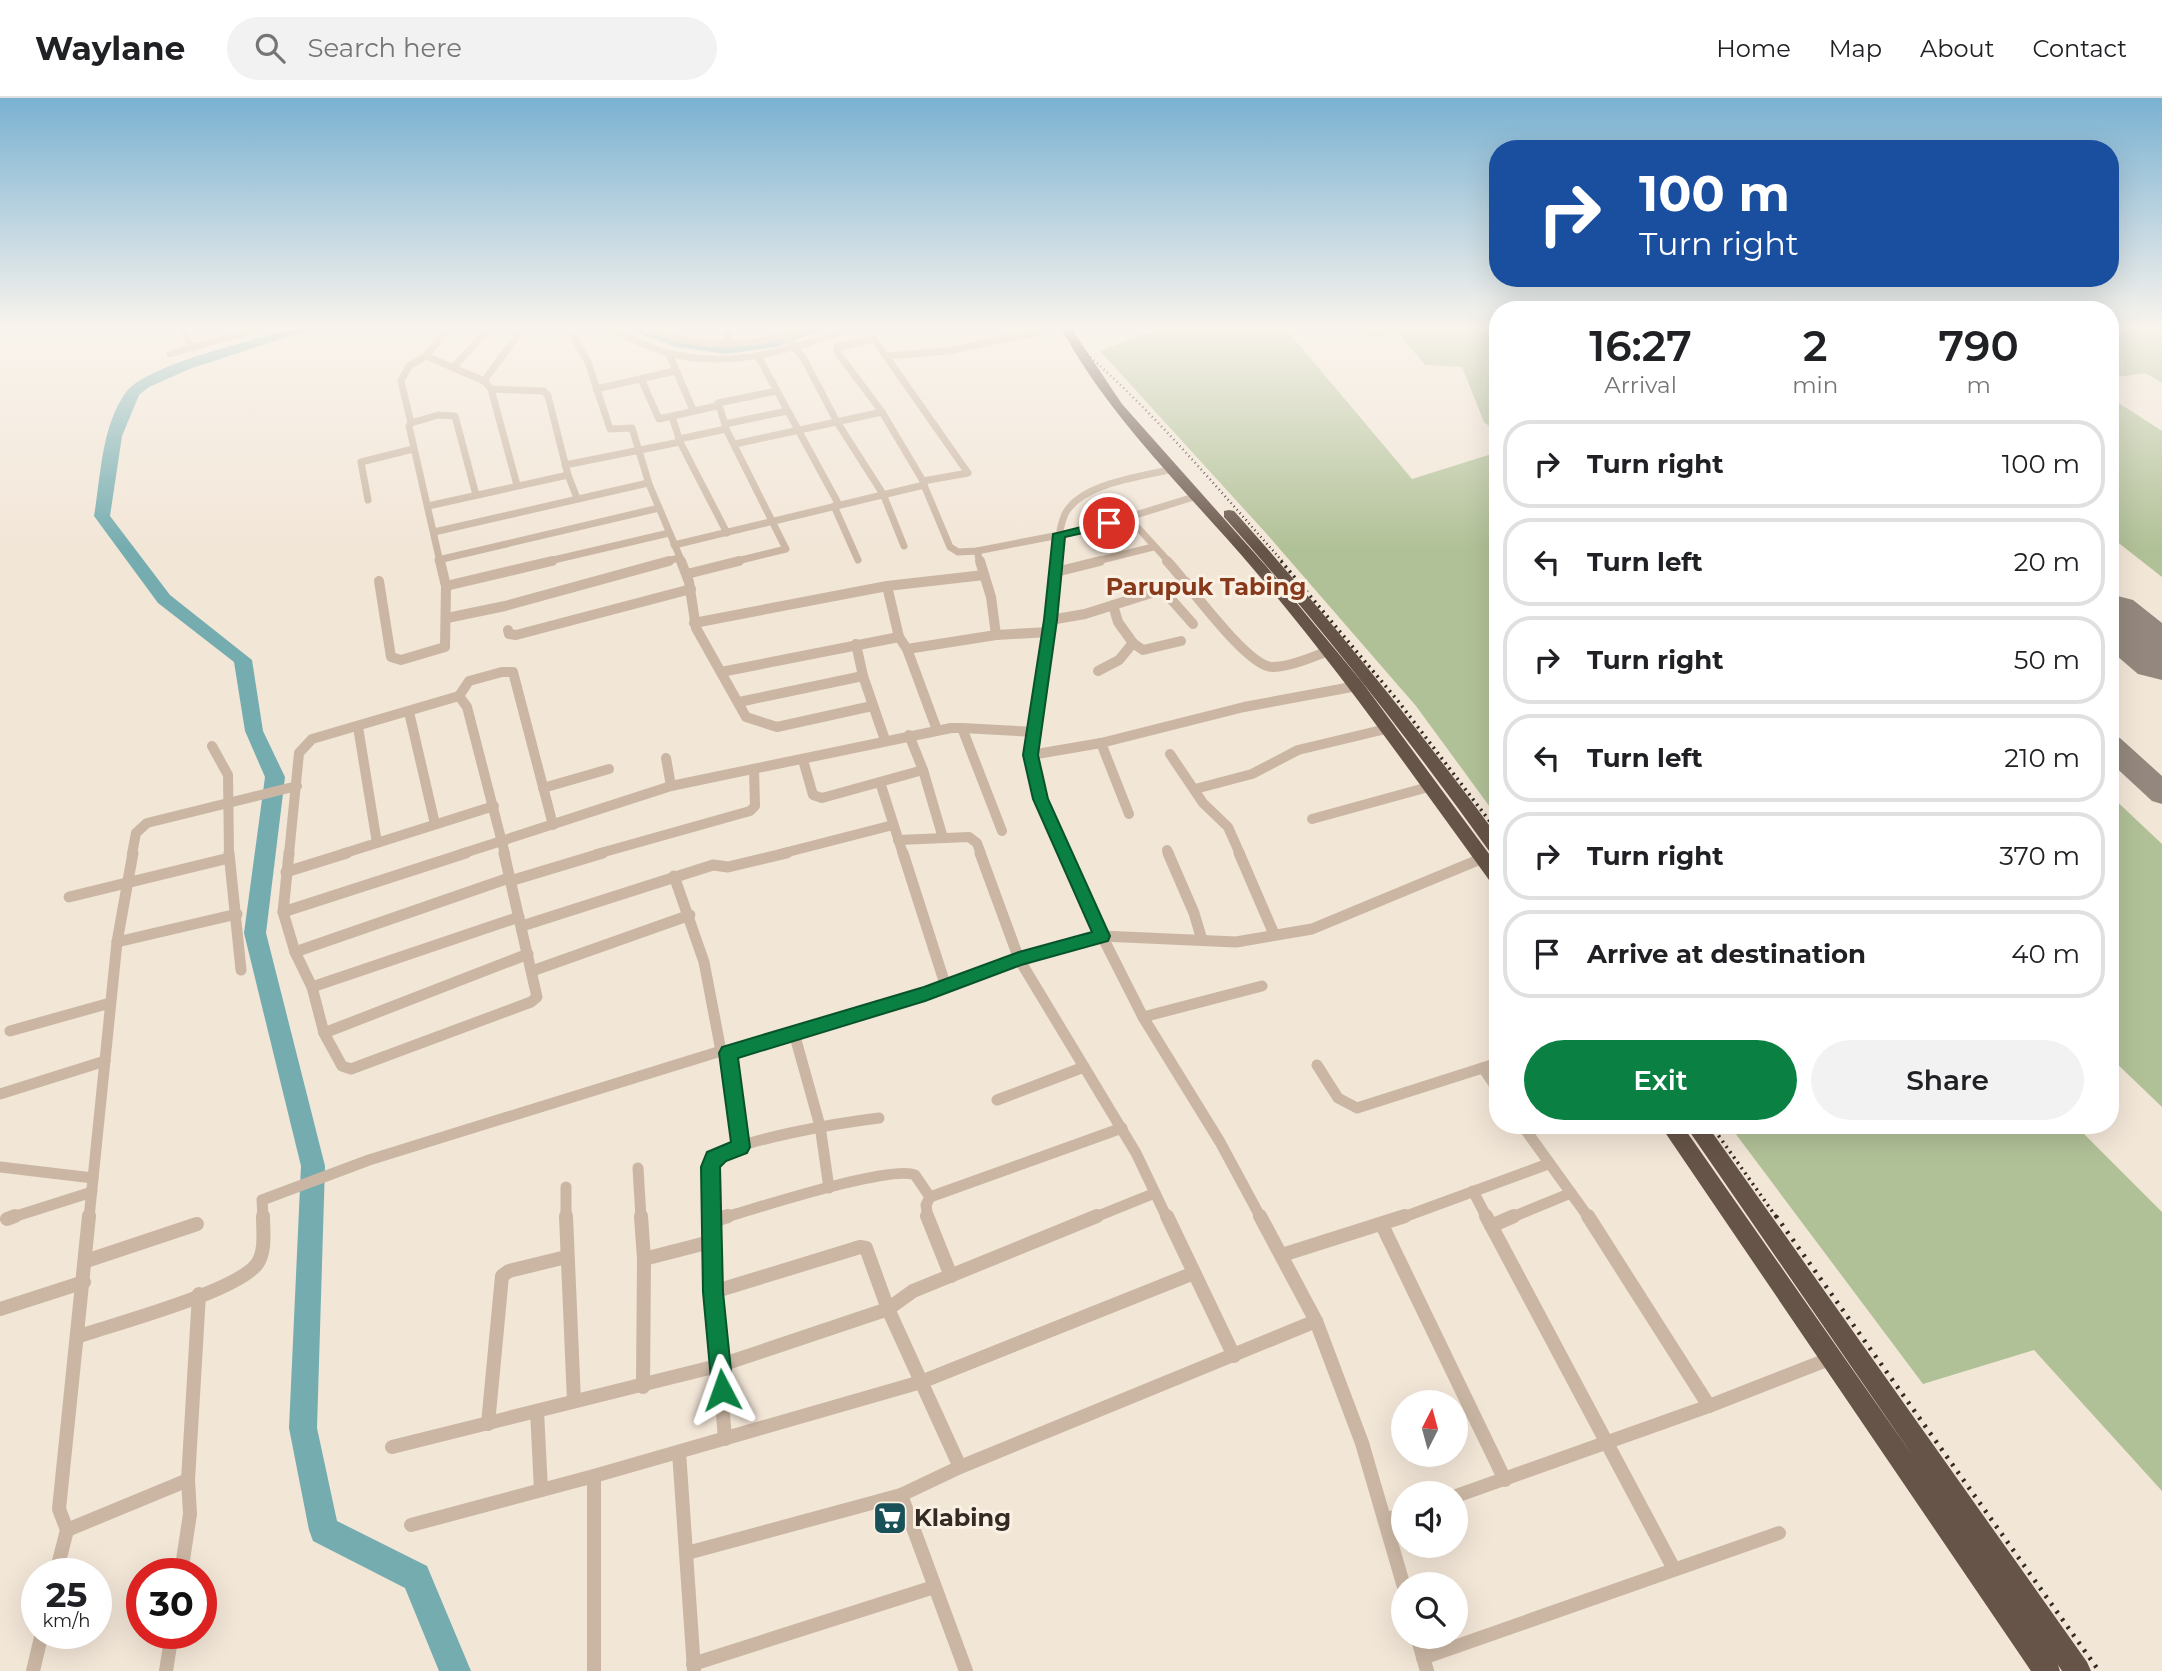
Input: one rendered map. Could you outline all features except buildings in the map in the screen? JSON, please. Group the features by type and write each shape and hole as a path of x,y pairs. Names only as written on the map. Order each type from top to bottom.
{"highway":[{"path":"1115,401 1173,469 1366,674 1451,799 1489,866"},
{"path":"1122,401 1268,568 1432,786 1451,799 1489,840"},
{"path":"1697,1139 1832,1358 2078,1671"},
{"path":"1730,1192 1961,1525 2047,1671"}],"street":[{"path":"379,581 390,653 395,660 445,648 446,586 413,449 406,401"},
{"path":"494,401 517,485"},
{"path":"549,401 565,465 577,498"},
{"path":"600,401 610,429 631,426 648,483 687,574 694,623 708,653 746,717 777,727 872,706"},
{"path":"651,401 659,419 717,406 722,401"},
{"path":"690,401 694,410"},
{"path":"782,401 836,505 858,561"},
{"path":"825,401 883,494 904,546"},
{"path":"874,401 924,483 950,547 958,552 976,551 1059,534 1198,496"},
{"path":"674,545 968,473 918,401"},
{"path":"687,574 783,551 785,546 717,406"},
{"path":"565,465 637,452 787,411"},
{"path":"735,444 881,412"},
{"path":"411,423 450,413 455,416 476,495"},
{"path":"672,416 679,441 727,533"},
{"path":"368,500 361,462 413,449"},
{"path":"1173,469 1096,489 1076,499 1065,515 1059,534 1031,755 1041,799 1102,936 1143,1017 1220,1142 1316,1321 1362,1443 1400,1572"},
{"path":"428,506 568,475"},
{"path":"434,532 648,483"},
{"path":"438,561 659,508"},
{"path":"1129,517 1221,626 1264,666 1280,667 1329,651"},
{"path":"446,586 669,533"},
{"path":"1056,572 1153,547"},
{"path":"976,551 991,597 996,635"},
{"path":"447,618 496,608 679,558"},
{"path":"694,623 887,586 984,575"},
{"path":"907,649 1049,626 1186,582"},
{"path":"887,586 899,637 907,649 937,730"},
{"path":"508,630 509,634 516,635 691,589"},
{"path":"1163,590 1193,624"},
{"path":"1113,605 1118,622 1133,643 1143,650 1181,641"},
{"path":"721,672 899,637"},
{"path":"1098,671 1128,653 1133,643"},
{"path":"856,644 872,706 885,740"},
{"path":"459,696 467,707 494,806 538,993 531,1003 359,1067 351,1069 342,1066 324,1033 312,987 295,952 283,912 299,753 303,745 312,739 459,696 469,681 502,671 513,672 553,825"},
{"path":"739,702 863,676"},
{"path":"1031,755 1101,743 1244,707 1357,686"},
{"path":"410,712 435,824"},
{"path":"358,727 377,843"},
{"path":"283,912 671,786 937,730 962,728 1035,732"},
{"path":"962,728 1002,831"},
{"path":"1195,789 1252,774 1298,750 1390,728"},
{"path":"909,735 923,770 943,838"},
{"path":"1101,743 1129,814"},
{"path":"212,746 228,775 229,858 237,914 240,970"},
{"path":"1170,754 1203,803 1228,827 1274,934"},
{"path":"666,758 671,786"},
{"path":"803,760 813,795 817,797 923,770"},
{"path":"543,788 609,769"},
{"path":"295,952 510,879 750,811 755,806 754,769"},
{"path":"880,782 946,987"},
{"path":"60,1558 67,1530 59,1509 84,1282 110,1003 117,942 136,832 147,823 297,786"},
{"path":"1312,819 1432,786"},
{"path":"286,873 494,806"},
{"path":"312,987 520,921 713,865 728,867 748,863 893,825"},
{"path":"898,840 969,837 977,843 1019,959 1122,1128 1234,1356"},
{"path":"1167,850 1194,913 1202,940"},
{"path":"69,897 229,858"},
{"path":"76,1337 242,1278 255,1266 261,1252 262,1200 369,1160 946,987 1019,959 1102,936 1236,942 1312,929 1483,858"},
{"path":"674,876 690,915 708,976 714,1032 724,1052 741,1147"},
{"path":"117,942 237,914"},
{"path":"532,971 690,915"},
{"path":"324,1033 528,954"},
{"path":"1143,1017 1262,986"},
{"path":"10,1031 110,1003"},
{"path":"794,1033 820,1126 829,1188"},
{"path":"0,1094 105,1061"},
{"path":"1317,1065 1338,1098 1347,1106 1357,1108 1489,1066"},
{"path":"997,1100 1084,1067"},
{"path":"1483,1068 1489,1077"},
{"path":"725,1439 710,1242 710,1167 720,1154 741,1147 820,1126 879,1118"},
{"path":"951,1276 926,1213 930,1197 1122,1128"},
{"path":"1528,1134 1592,1222 1709,1406"},
{"path":"1282,1255 1382,1225 1548,1164"},
{"path":"0,1167 93,1185"},
{"path":"638,1168 643,1259 643,1387"},
{"path":"712,1221 829,1188 909,1171 918,1176 930,1197"},
{"path":"6,1219 93,1185"},
{"path":"566,1187 566,1257 573,1401"},
{"path":"1473,1191 1674,1569"},
{"path":"392,1447 573,1401 643,1387 721,1365 888,1308 913,1291 1155,1193"},
{"path":"1492,1226 1571,1193"},
{"path":"86,1262 197,1224"},
{"path":"1382,1225 1505,1480"},
{"path":"643,1259 710,1242"},
{"path":"713,1292 860,1247 866,1248 871,1255 888,1308 960,1467"},
{"path":"488,1424 502,1276 509,1271 566,1257"},
{"path":"411,1525 594,1476 920,1382 1194,1273"},
{"path":"0,1309 84,1282"},
{"path":"183,1558 190,1514 188,1480 199,1294"},
{"path":"687,1553 901,1495 960,1467 1316,1321"},
{"path":"1468,1492 1709,1406 1832,1358"},
{"path":"537,1411 541,1490"},
{"path":"679,1451 694,1668 934,1587"},
{"path":"594,1476 594,1671"},
{"path":"67,1530 188,1480"},
{"path":"901,1495 967,1671"},
{"path":"1385,1520 1391,1518"},
{"path":"1425,1665 1674,1569 1779,1533"},
{"path":"33,1671 38,1649"},
{"path":"166,1671 169,1649"}],"green space":[{"path":"1146,401 1347,401 1412,479 1489,455 1489,806 1416,706 1265,532"},
{"path":"1476,401 1489,401 1489,426 1484,422"},
{"path":"2119,403 2162,431 2162,577 2119,543"},
{"path":"2119,803 2162,844 2162,1107 2119,1066"},
{"path":"1736,1134 2084,1134 2162,1212 2162,1491 2034,1350 1923,1384"}],"waterway":[{"path":"128,401 115,436 102,516 164,599 243,660 254,731 275,777 255,933 313,1166 303,1428 324,1530 416,1577 455,1671"}],"taxiway":[{"path":"2119,640 2137,637"},
{"path":"2119,753 2162,793"}],"runway":[{"path":"2119,622 2162,658"}],"railway":[{"path":"1136,401 1202,470 1283,562"},
{"path":"1281,561 1398,701 1489,820"},
{"path":"1717,1134 1777,1218"},
{"path":"1776,1216 2099,1671"}],"place":[{"name":"Klabing","path":"890,1518"}],"district":[{"name":"Parupuk Tabing","path":"1206,587"}],"route":[{"path":"722,1390 710,1242 710,1167 720,1154 741,1147 728,1053 925,994 1019,959 1102,936 1041,799 1031,755 1059,534 1109,523"}]}
